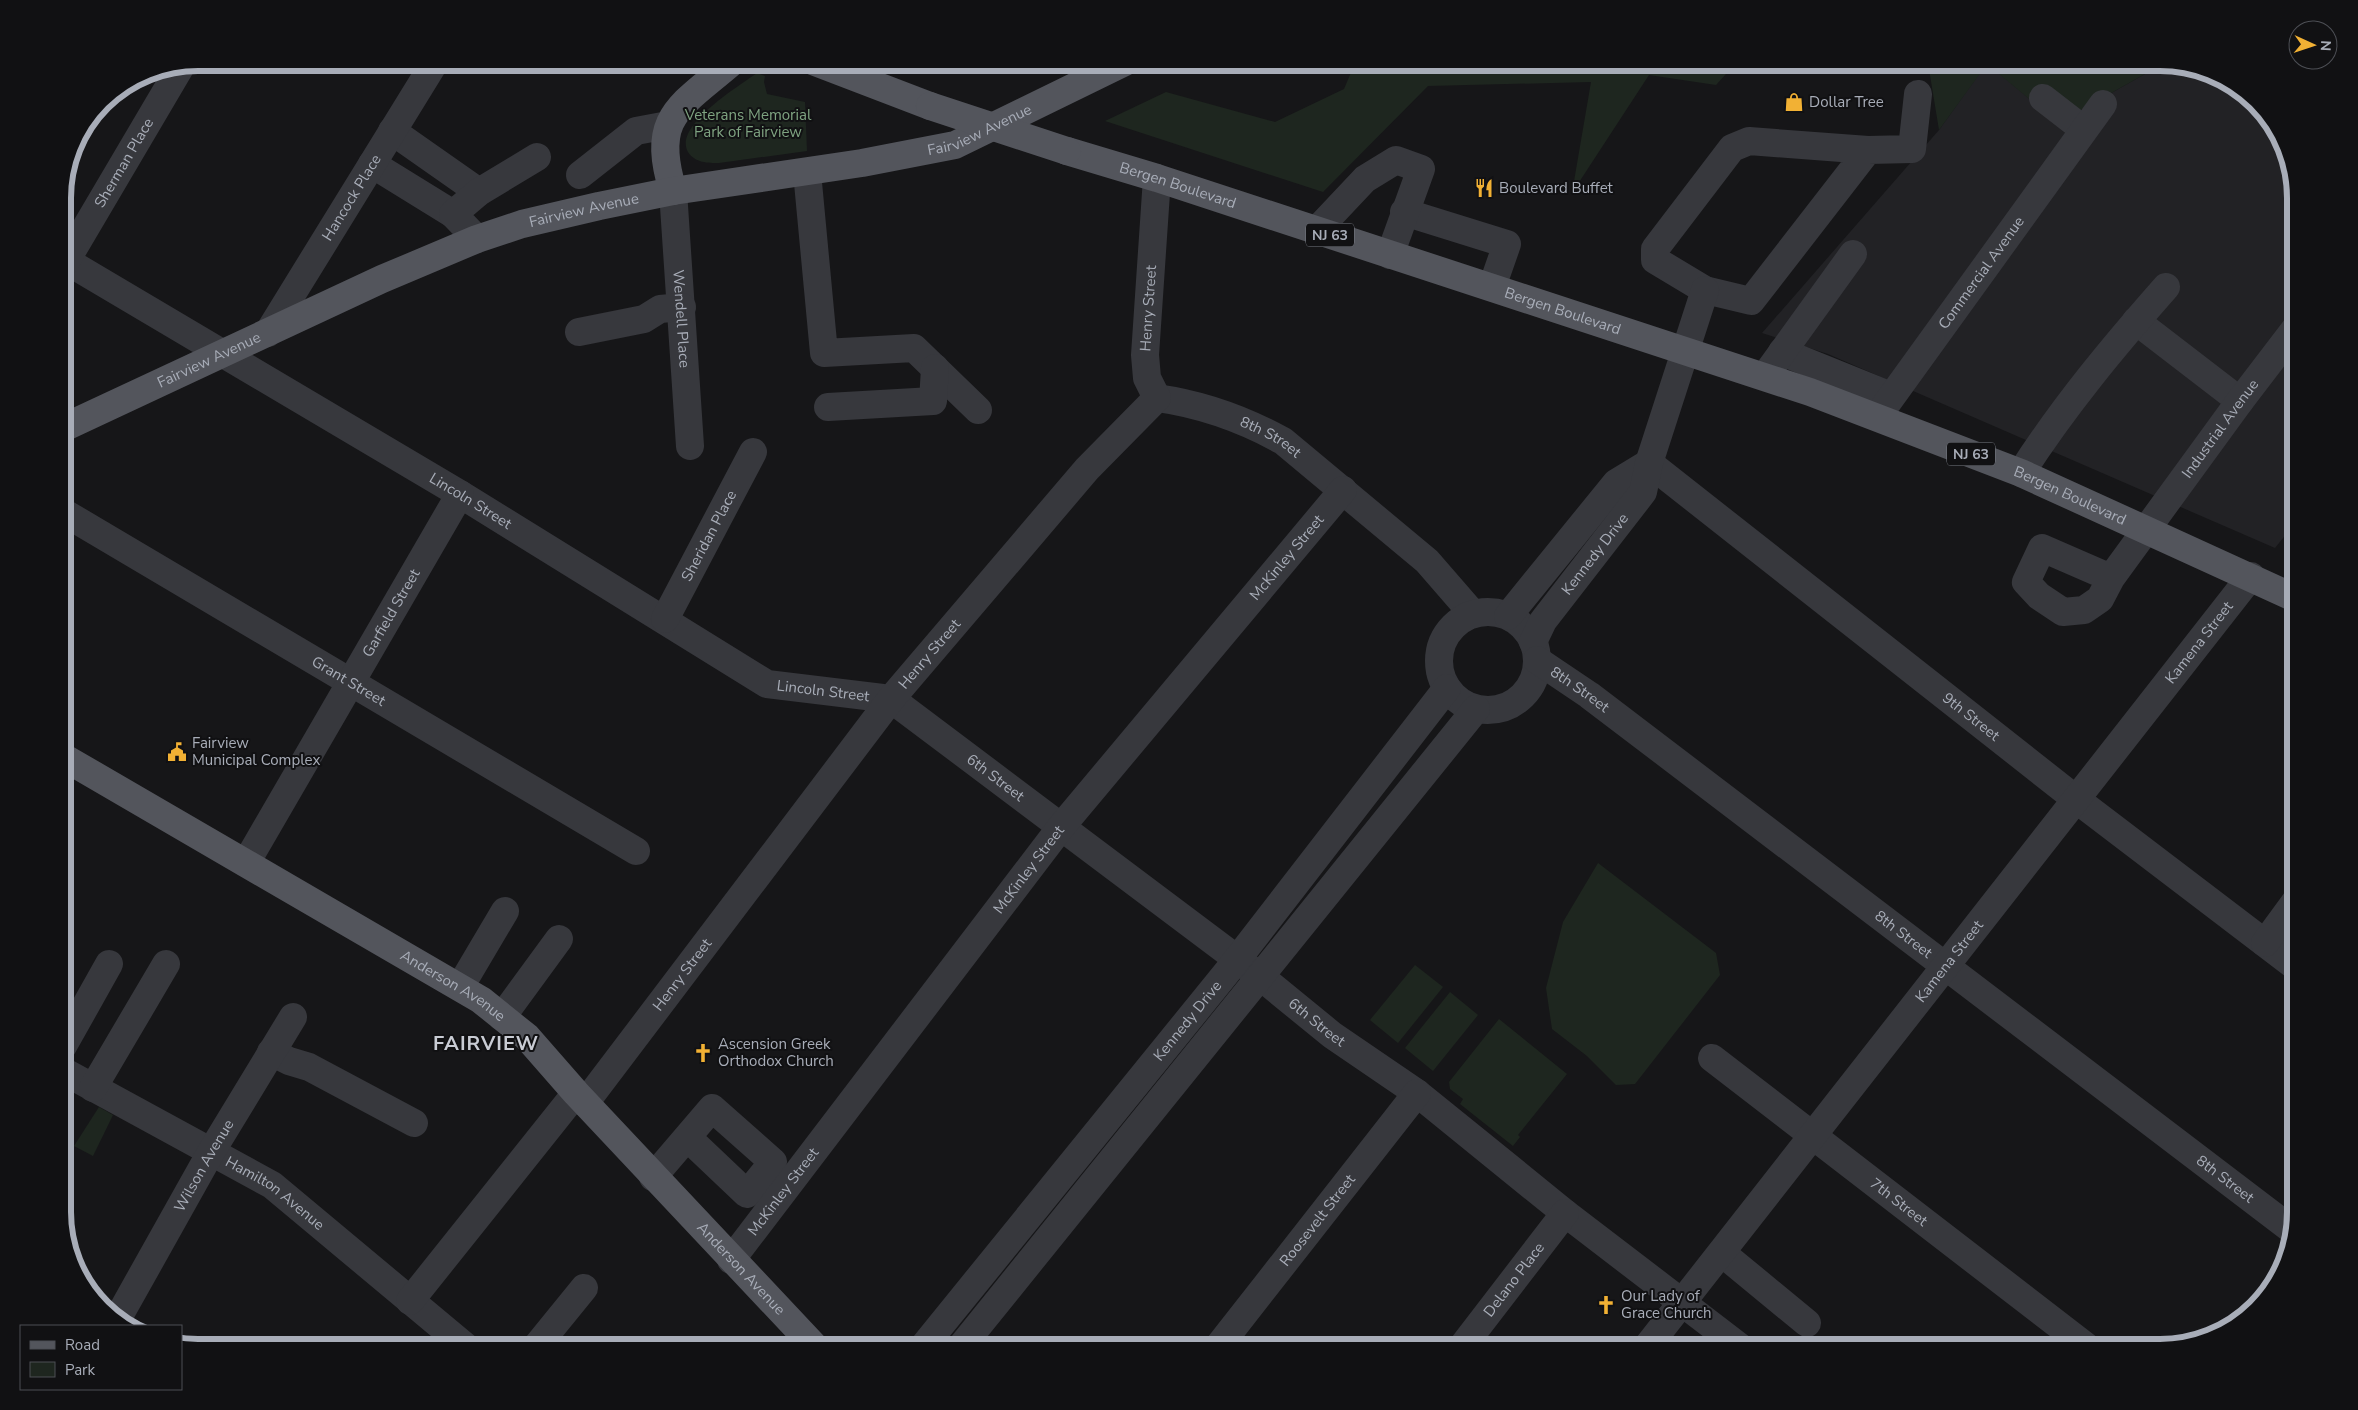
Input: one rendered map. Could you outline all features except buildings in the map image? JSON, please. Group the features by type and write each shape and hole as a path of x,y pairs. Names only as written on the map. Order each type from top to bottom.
{"main road":[{"path":"673,191 665,166 664,144 668,125 678,110 722,71"},
{"name":"Bergen Boulevard","path":"839,71 930,106 1765,376 1884,406 2021,473 2286,594"},
{"name":"Fairview Avenue","path":"72,424 268,334 382,279 477,239 559,214 673,191 807,172 954,145 1107,71"},
{"name":"Anderson Avenue","path":"72,762 481,1000 527,1037 580,1098 806,1339"}],"street":[{"name":"Hancock Place","path":"268,334 429,71"},
{"name":"Sherman Place","path":"72,247 177,73"},
{"path":"1868,150 1751,301 1705,290 1655,260 1655,249 1732,148 1749,141 1868,150 1912,149 1918,94"},
{"path":"2042,98 2083,130"},
{"name":"Commercial Avenue","path":"1884,406 2103,104"},
{"path":"580,175 636,132 668,125"},
{"path":"392,131 479,192"},
{"path":"453,214 479,192 537,157"},
{"path":"1316,231 1366,179 1396,160 1421,168 1390,255"},
{"path":"372,164 453,214 477,239"},
{"path":"807,172 824,353 914,348 978,410"},
{"name":"Henry Street","path":"410,1301 580,1098 892,699 1087,469 1157,398 1147,378 1145,355 1157,178"},
{"name":"Wendell Place","path":"673,191 690,446"},
{"path":"1404,212 1507,244 1492,287"},
{"path":"1765,376 1853,254"},
{"name":"Lincoln Street","path":"72,265 460,494 767,684 892,699"},
{"path":"2021,473 2063,411 2112,348 2166,287"},
{"name":"Kennedy Drive","path":"1535,651 1543,621 1643,492 1649,463 1687,351 1705,290"},
{"path":"578,332 644,319 660,309 682,307"},
{"path":"2136,321 2240,401"},
{"name":"Industrial Avenue","path":"2111,578 2286,341"},
{"path":"1782,352 1884,406"},
{"path":"828,407 933,401 935,368"},
{"name":"8th Street","path":"1157,398 1176,401 1261,428 1283,441 1427,561 1473,614"},
{"name":"Sheridan Place","path":"665,620 753,452"},
{"name":"Kennedy Drive","path":"1508,616 1616,483 1649,463"},
{"name":"9th Street","path":"1649,463 2077,800 2287,960"},
{"name":"McKinley Street","path":"731,1260 1061,827 1343,490"},
{"name":"Garfield Street","path":"246,863 460,494"},
{"name":"Grant Street","path":"72,517 636,851"},
{"name":"Kamena Street","path":"1654,1339 2251,576"},
{"path":"1491,612 1508,616 1523,627 1535,651 1534,678 1525,693 1511,705 1494,710 1476,709 1459,701 1446,688 1440,672 1439,653 1445,636 1457,622 1473,614 1491,612"},
{"name":"8th Street","path":"1535,651 1590,695 2286,1225"},
{"name":"Kennedy Drive","path":"930,1339 1236,960 1446,688"},
{"name":"6th Street","path":"892,699 1261,977 1332,1035 1417,1093 1564,1213 1728,1339"},
{"name":"Kennedy Drive","path":"968,1339 1476,709"},
{"path":"460,987 505,911"},
{"path":"2265,943 2287,913"},
{"path":"502,1017 559,939"},
{"path":"72,1030 110,964"},
{"path":"93,1088 166,964"},
{"name":"Wilson Avenue","path":"121,1313 211,1152 293,1016"},
{"path":"271,1052 289,1061 309,1067 414,1123"},
{"name":"7th Street","path":"1712,1058 2075,1339"},
{"name":"Hamilton Avenue","path":"72,1076 272,1185 455,1339"},
{"path":"1132,1089 1155,1107"},
{"name":"Roosevelt Street","path":"1225,1339 1417,1093"},
{"path":"654,1177 688,1138"},
{"path":"1052,1188 1076,1204"},
{"name":"Delano Place","path":"1469,1339 1564,1213"},
{"path":"1722,1253 1807,1323"},
{"path":"543,1339 584,1288"},
{"path":"967,1293 991,1310"}],"shaded area":[{"path":"1981,71 1996,71 2058,123 2150,71 2181,73 2209,81 2237,97 2261,121 2277,149 2286,181 2286,534 2275,548 1828,354 1762,333 1939,130"}],"green space":[{"path":"1352,71 1729,71 1716,85 1649,75 1572,193 1591,82 1428,86 1323,192 1105,121 1166,92 1275,122 1344,89"},
{"path":"1929,71 1982,71 1939,130"},
{"path":"1995,71 2150,71 2058,123"},
{"name":"Veterans Memorial Park of Fairview","path":"757,73 765,76 764,82 767,94 805,102 807,151 719,163 698,160 691,156 686,142 690,131 698,119 723,97"},
{"path":"1598,863 1716,953 1720,975 1635,1084 1616,1085 1587,1056 1552,1029 1546,988 1563,922"},
{"path":"1415,965 1443,987 1398,1043 1370,1020"},
{"path":"1450,992 1478,1015 1433,1071 1405,1048"},
{"path":"1499,1019 1567,1074 1518,1135 1520,1137 1513,1146 1460,1104 1463,1099 1450,1089 1449,1082"},
{"path":"99,1107 113,1115 93,1156 74,1146"}],"place":[{"name":"Dollar Tree","path":"1794,102"},
{"name":"Boulevard Buffet","path":"1484,188"},
{"name":"Fairview Municipal Complex","path":"177,752"},
{"name":"Ascension Greek Orthodox Church","path":"703,1053"},
{"name":"Our Lady of Grace Church","path":"1606,1305"}],"district":[{"name":"FAIRVIEW","path":"486,1043"}]}
